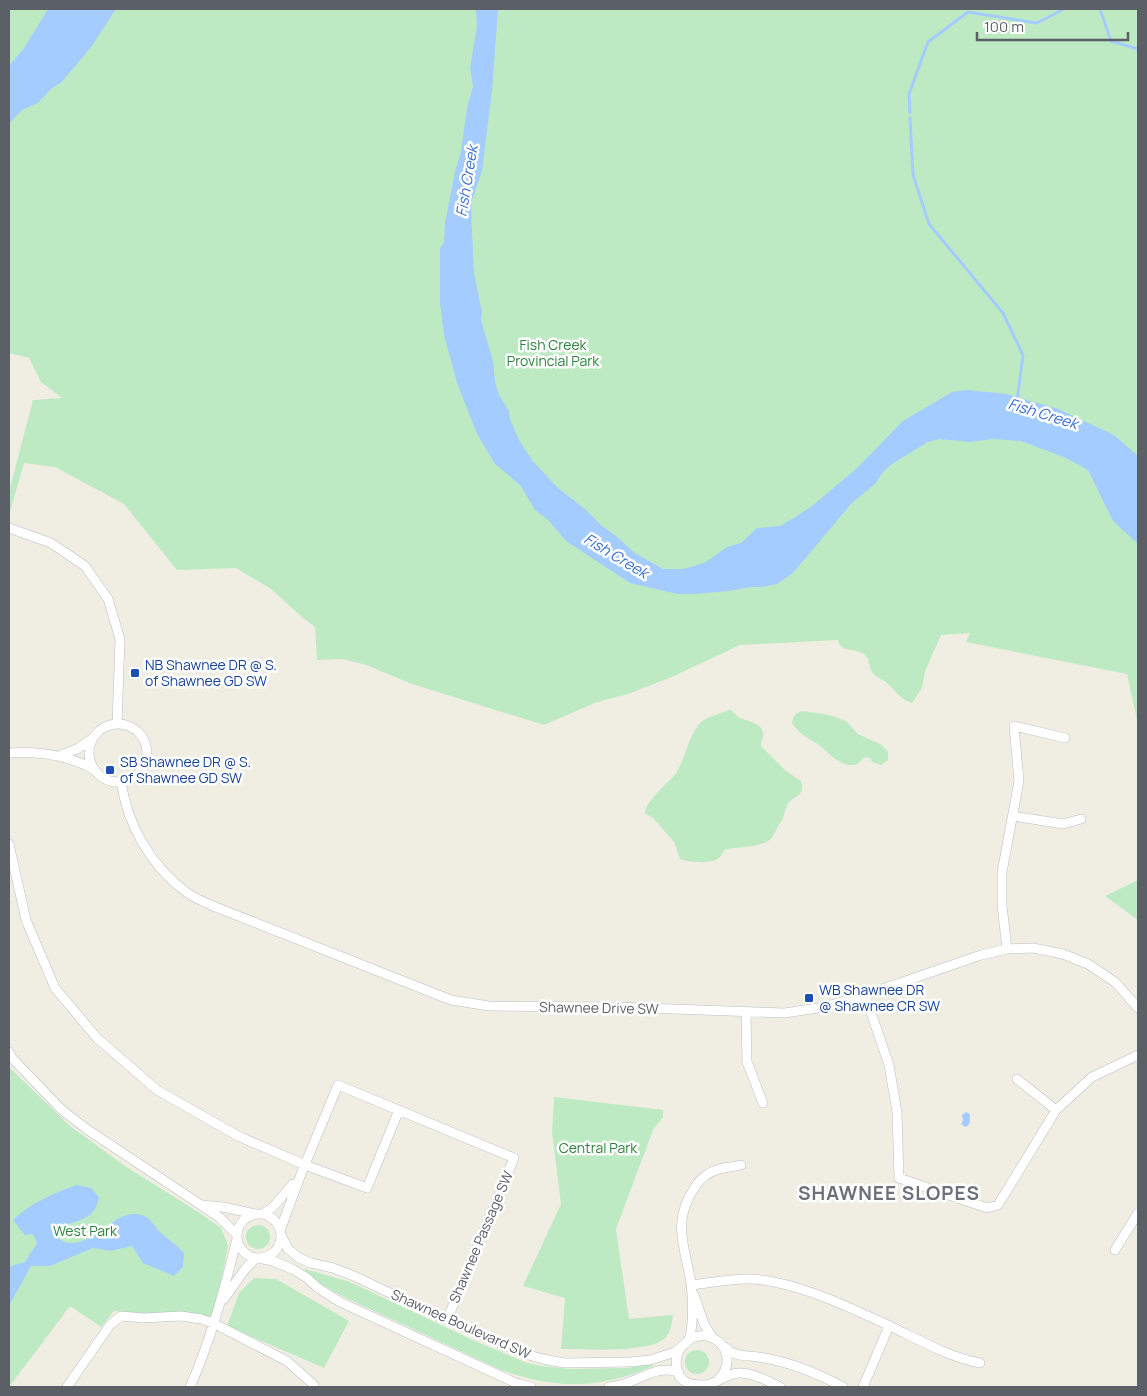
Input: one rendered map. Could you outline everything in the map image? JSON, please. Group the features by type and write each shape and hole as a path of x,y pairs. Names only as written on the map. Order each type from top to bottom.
{"street":[{"path":"9,528 51,543 85,566 108,599 120,639 117,724"},
{"path":"9,753 61,755 96,770 106,779 115,782 134,778 146,763 148,754 142,736 136,729 117,724 100,730 93,738 77,749 61,755"},
{"path":"1007,949 1002,905 1002,872 1019,781 1014,726 1066,738"},
{"path":"93,738 89,756 96,770"},
{"name":"Shawnee Drive SW","path":"121,781 123,800 136,831 155,864 186,892 213,906 451,1000 489,1006 617,1007 793,1012 824,1007 865,995 981,955 1007,949 1033,948 1055,952 1088,964 1115,982 1138,1008"},
{"path":"1013,816 1063,824 1081,820"},
{"path":"9,844 26,920 55,988 97,1038 157,1090 238,1136 305,1165 367,1188 399,1110"},
{"path":"865,995 889,1065 897,1112 899,1178 987,1208 998,1204 1056,1110 1092,1077 1138,1055"},
{"path":"746,1012 747,1062 763,1103"},
{"path":"9,1052 12,1058 62,1110 88,1130 219,1217 237,1237 242,1250 251,1256 273,1261 294,1270 340,1302 518,1384 531,1387"},
{"path":"1017,1079 1056,1110"},
{"name":"Shawnee Passage SW","path":"301,1174 338,1085 514,1158 447,1320"},
{"path":"741,1165 718,1169 707,1175 697,1184 683,1208 681,1220 682,1236 691,1285 704,1324 712,1337 728,1351 736,1355 769,1359 791,1365 843,1387"},
{"path":"190,1387 204,1356 213,1323 221,1304 238,1228 248,1217 273,1207 288,1192 301,1174"},
{"path":"221,1304 235,1282 257,1258 264,1257 274,1251 280,1241 280,1233 301,1174"},
{"path":"200,1204 259,1214 274,1220 280,1233"},
{"path":"1115,1250 1138,1212"},
{"name":"Shawnee Boulevard SW","path":"280,1233 288,1249 299,1258 354,1276 447,1320 525,1354 543,1359 564,1363 650,1360 675,1352 687,1342"},
{"path":"691,1285 745,1279 766,1281 817,1294 946,1353 980,1363"},
{"path":"691,1285 692,1328 687,1342 677,1356 676,1362 679,1373 687,1385 715,1383 729,1374 742,1373 756,1376 780,1387"},
{"path":"67,1387 110,1325 119,1317 181,1316 213,1323 287,1361 314,1385"},
{"path":"863,1387 889,1326"},
{"path":"687,1342 700,1336 712,1337"},
{"path":"715,1383 724,1374 727,1367 728,1359 722,1344"},
{"path":"609,1387 629,1383 666,1370 679,1373"}],"green space":[{"name":"Fish Creek Provincial Park","path":"9,9 1138,9 1138,725 1127,674 966,642 970,633 941,635 925,671 922,688 912,703 903,699 888,684 873,673 864,654 845,649 839,644 838,640 740,645 674,676 628,694 597,702 544,725 412,684 366,665 343,659 317,660 315,627 271,589 236,568 177,570 124,504 55,467 24,463 9,515 9,492 33,400 62,398 41,382 29,358 9,353"},
{"path":"730,710 740,718 760,727 763,736 761,746 786,771 801,781 801,792 789,802 782,820 773,835 763,844 724,850 717,860 707,862 680,859 674,842 653,818 645,813 646,808 676,773 693,733 702,721"},
{"path":"798,712 829,715 846,721 858,734 882,745 888,752 888,760 881,765 865,757 855,765 842,763 801,734 794,726 792,723 794,716"},
{"path":"1138,880 1138,920 1105,896"},
{"name":"West Park","path":"9,1065 70,1126 125,1166 221,1228 228,1245 214,1320 114,1311 101,1327 70,1306 9,1387"},
{"name":"Central Park","path":"554,1097 663,1110 663,1117 653,1130 616,1229 629,1319 673,1315 668,1335 658,1342 632,1348 600,1350 561,1349 565,1298 523,1286 561,1204 552,1132"},
{"path":"258,1225 267,1228 270,1237 267,1246 258,1249 249,1246 246,1237 249,1228"},
{"path":"305,1269 350,1282 475,1341 527,1363 571,1369 626,1368 652,1364 653,1366 633,1374 595,1383 557,1383 519,1376 499,1369 344,1297 321,1284"},
{"path":"254,1278 276,1279 349,1321 324,1368 227,1326 239,1293"},
{"path":"692,1350 702,1350 709,1357 709,1367 702,1374 692,1374 685,1367 685,1357"}],"water":[{"path":"48,9 116,9 92,46 61,83 52,88 38,103 22,110 9,124 9,66 24,48"},
{"name":"Fish Creek","path":"476,9 498,9 492,91 482,171 472,200 471,210 474,273 482,312 481,320 493,361 495,382 499,395 509,411 510,419 519,440 532,460 558,488 635,553 663,569 682,569 706,562 727,547 741,543 757,528 780,526 812,506 856,469 903,421 952,392 967,390 1007,394 1058,409 1114,435 1138,456 1138,544 1113,521 1088,470 1066,458 1021,441 992,439 970,442 939,439 928,442 892,464 883,472 876,483 851,504 793,573 777,584 728,591 677,594 630,583 566,541 547,519 535,510 520,485 495,464 477,434 457,383 444,335 440,303 440,248 444,242 445,223 473,86 470,68 477,26"},
{"path":"966,1112 970,1114 970,1122 965,1127 961,1124 963,1120 962,1115"},
{"path":"77,1185 91,1188 99,1197 97,1205 84,1219 56,1227 56,1233 60,1240 67,1243 81,1241 125,1216 134,1214 144,1216 184,1253 183,1267 174,1276 143,1263 132,1246 111,1251 93,1248 50,1266 31,1266 9,1306 9,1268 25,1262 37,1243 33,1234 25,1235 13,1220 27,1208 43,1199"}],"waterway":[{"path":"910,113 909,94 928,42 968,12 1037,23 1064,9"},
{"path":"1100,9 1111,41 1138,49"},
{"name":"Fish Creek","path":"910,118 913,175 929,224 1003,313 1023,355 1017,401"}],"place":[{"name":"NB Shawnee DR @ S. of Shawnee GD SW","path":"135,673"},
{"name":"SB Shawnee DR @ S. of Shawnee GD SW","path":"110,770"},
{"name":"WB Shawnee DR @ Shawnee CR SW","path":"809,998"}],"district":[{"name":"SHAWNEE SLOPES","path":"889,1193"}]}
